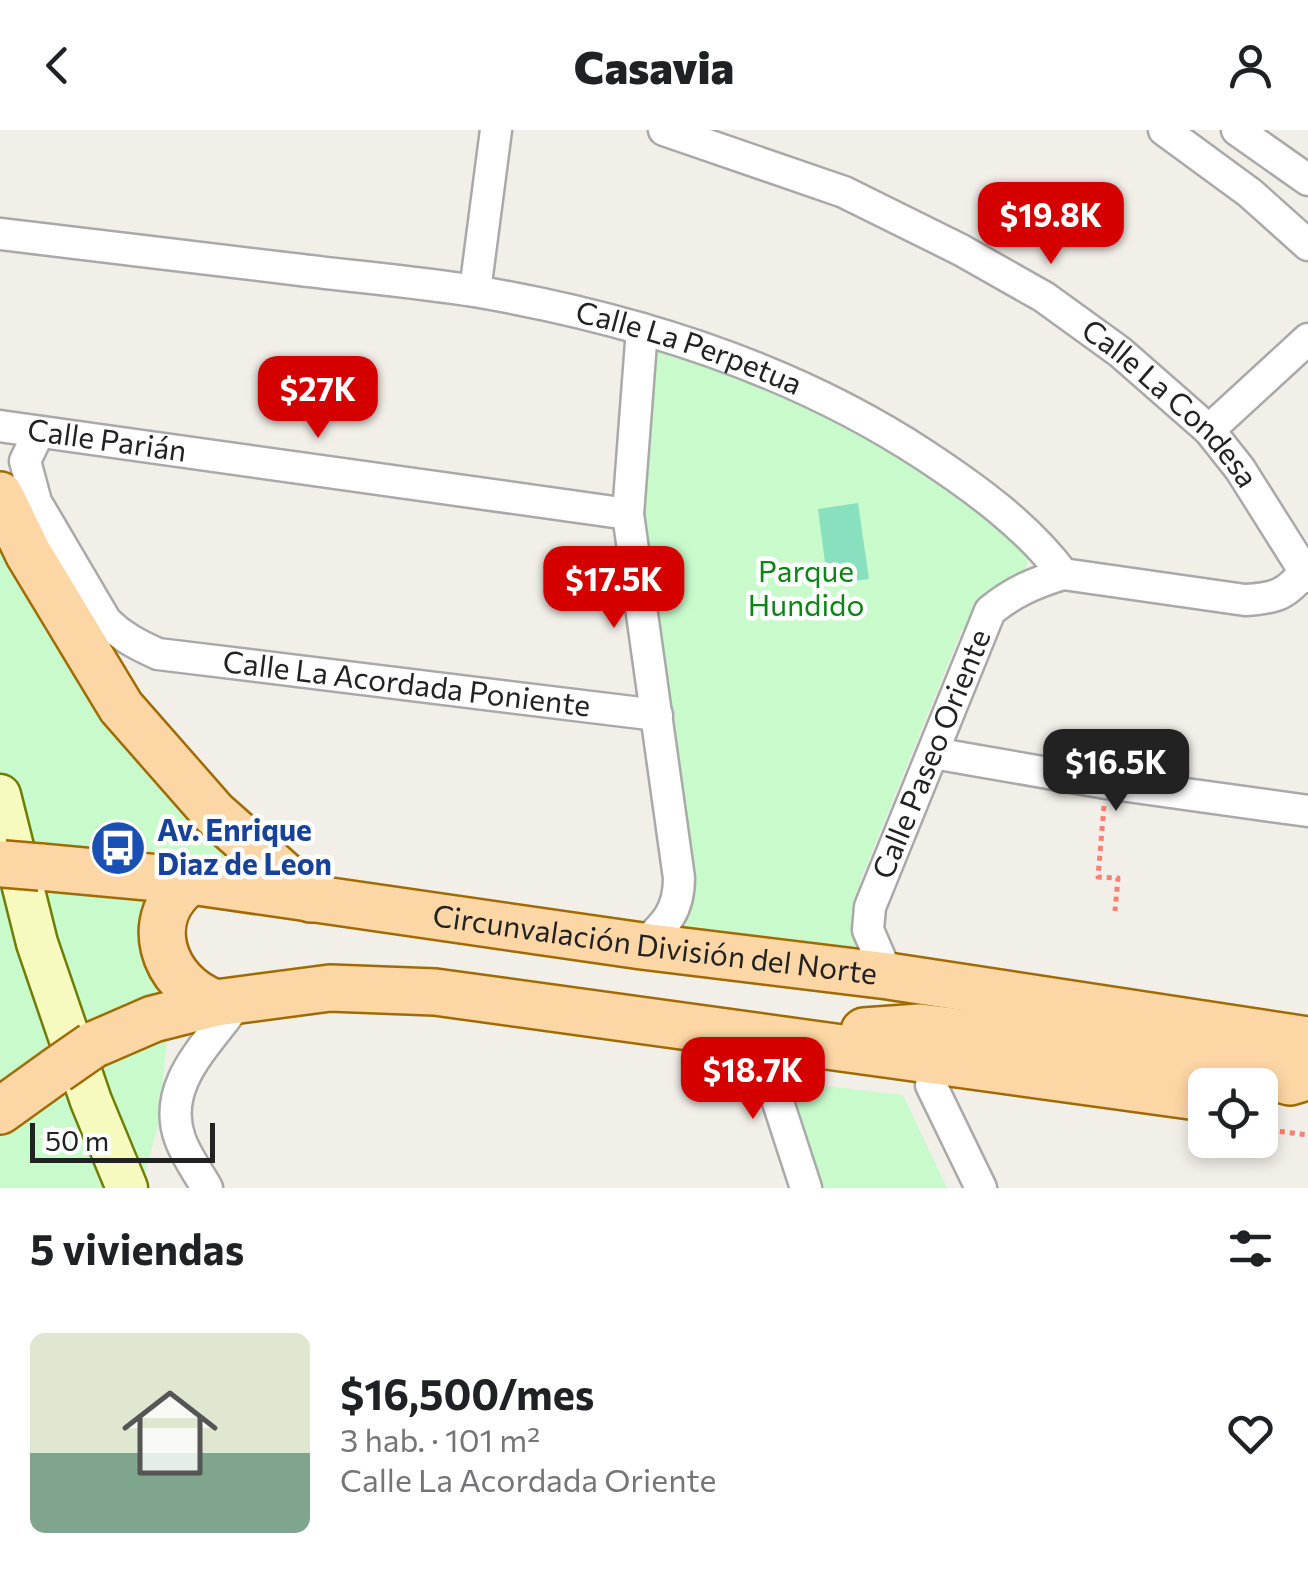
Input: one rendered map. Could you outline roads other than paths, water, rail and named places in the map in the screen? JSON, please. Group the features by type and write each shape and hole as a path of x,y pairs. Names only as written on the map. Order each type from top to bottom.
{"main road":[{"path":"0,495 28,553 121,707 214,813 312,901"},
{"path":"0,795 37,943 91,1102 128,1188"},
{"name":"Circunvalación División del Norte","path":"15,865 191,881 642,946 888,976 1308,1040"},
{"path":"191,881 178,890 170,903 162,932 164,948 182,983 228,1001"},
{"path":"0,1111 75,1058 153,1019 228,1001 330,988 435,992 1188,1096"},
{"path":"757,1038 920,1028 1225,1064 1290,1082 1300,1080 1307,1069 1306,1057 1299,1048 1260,1042 1246,1031"},
{"path":"1278,1108 1308,1112"}],"street":[{"path":"475,291 496,130"},
{"name":"Calle La Condesa","path":"664,130 739,141 962,250 1044,298 1120,352 1208,430 1240,469 1306,574"},
{"path":"1164,130 1234,181 1308,244"},
{"path":"1234,181 1247,183 1261,178 1265,162 1249,139"},
{"path":"1249,139 1306,178"},
{"path":"1268,208 1271,182 1288,176 1306,178"},
{"name":"Calle La Perpetua","path":"0,234 475,291 642,329 731,356 829,400 892,434 959,478 1041,545 1063,574"},
{"path":"642,329 628,514 679,878 679,900 666,924 642,946"},
{"path":"1208,430 1308,339"},
{"name":"Calle Parián","path":"0,426 628,514"},
{"path":"39,432 25,461 36,502 106,620 119,634 158,654"},
{"path":"1063,574 1246,600 1289,591 1306,574"},
{"name":"Calle Paseo Oriente","path":"888,976 867,919 990,611 1009,595 1063,574"},
{"path":"121,707 124,675 142,659 158,654"},
{"name":"Calle La Acordada Poniente","path":"158,654 657,716"},
{"path":"933,754 1106,783 1308,810"},
{"path":"207,1188 181,1142 175,1099 184,1074 228,1001"},
{"path":"757,1038 806,1188"},
{"path":"934,1061 932,1085 981,1188"}],"place":[{"name":"Av. Enrique Diaz de Leon","path":"118,848"}],"park label":[{"name":"Parque Hundido","path":"806,589"}]}
